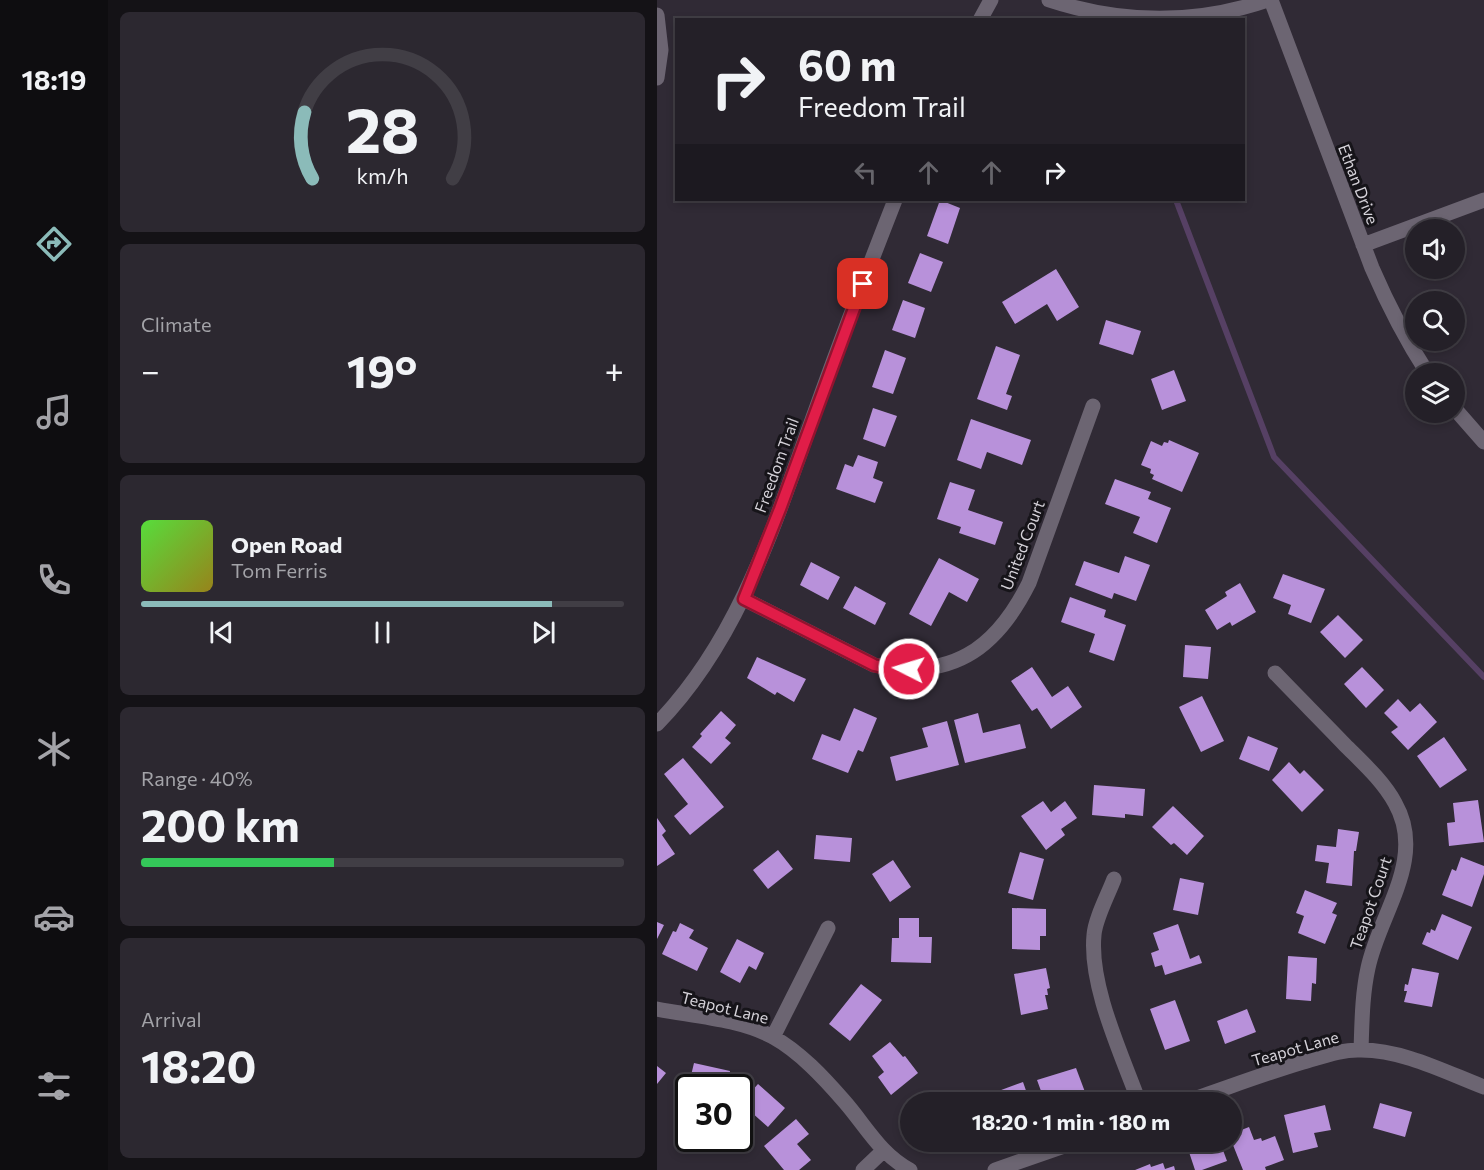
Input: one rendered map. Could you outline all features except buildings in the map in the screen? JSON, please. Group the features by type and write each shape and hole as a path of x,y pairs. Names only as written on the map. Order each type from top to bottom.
{"street":[{"path":"982,18 991,0"},
{"path":"1049,0 1074,8 1120,17 1152,18"},
{"path":"1190,18 1242,9 1269,0"},
{"name":"Ethan Drive","path":"1269,0 1363,245 1389,306 1421,363"},
{"path":"657,15 661,50 657,78"},
{"path":"1363,245 1484,200"},
{"name":"Freedom Trail","path":"657,724 673,708 710,656 744,599 780,509 895,201"},
{"name":"United Court","path":"744,599 874,665 891,669 926,668 959,660 975,651 1002,628 1020,601 1029,583 1093,406"},
{"path":"1465,420 1484,442"},
{"name":"Teapot Court","path":"1275,673 1379,780 1396,805 1405,827 1405,856 1400,882 1375,940 1368,967 1363,993 1361,1050"},
{"path":"1113,879 1094,933 1094,963 1099,991 1135,1092"},
{"path":"773,1037 828,928"},
{"name":"Teapot Lane","path":"657,1009 753,1029 773,1037 821,1076 845,1102 883,1151 898,1164 910,1170"},
{"name":"Teapot Lane","path":"1215,1092 1309,1060 1339,1052 1361,1050 1395,1055 1484,1087"},
{"path":"863,1170 883,1151"},
{"path":"995,1170 1046,1152"}],"waterway":[{"path":"1176,201 1274,457 1484,677"}],"route":[{"path":"863,284 780,509 744,599 857,658 891,669 909,669"}]}
